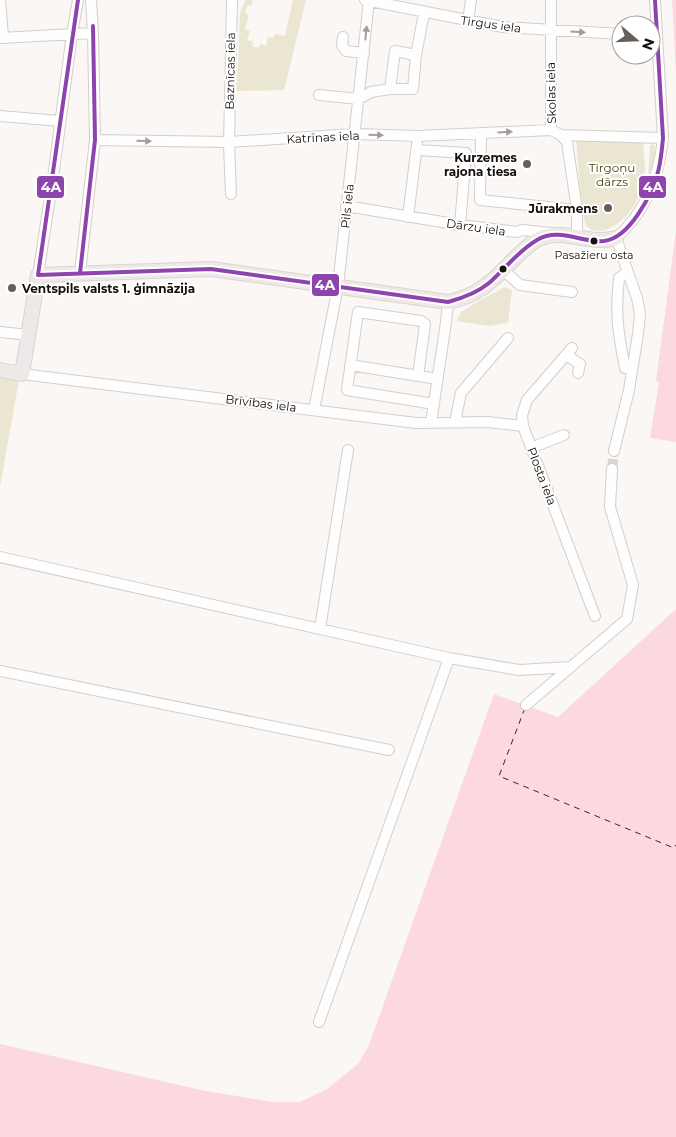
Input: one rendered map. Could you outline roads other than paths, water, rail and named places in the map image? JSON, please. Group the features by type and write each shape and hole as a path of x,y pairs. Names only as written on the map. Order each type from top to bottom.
{"main road":[{"path":"22,374 38,275 211,268 448,302 463,299 476,293 488,285 526,247 539,238 553,234"},
{"name":"Dārzu iela","path":"553,234 577,238 611,240"},
{"name":"Brīvības iela","path":"0,370 22,374"}],"street":[{"path":"0,0 1,37 93,33"},
{"path":"38,275 78,0"},
{"path":"80,273 95,140 91,0"},
{"name":"Baznīcas iela","path":"231,194 229,142 232,0"},
{"path":"468,21 470,0"},
{"name":"Skolas iela","path":"551,0 551,130 562,135 567,142 577,210 577,238"},
{"path":"655,0 655,15"},
{"name":"Tirgus iela","path":"367,1 503,27 611,33"},
{"name":"Pils iela","path":"314,410 338,286 364,53 367,1"},
{"path":"319,95 359,99 371,92 390,89 412,89 424,13"},
{"path":"343,37 342,45 346,52 364,53"},
{"path":"390,89 395,51 416,56"},
{"path":"614,451 632,370 640,314 637,298 628,272 611,240 626,229 636,217 650,194 656,179 661,159 663,138 657,65"},
{"path":"0,116 60,121"},
{"name":"Katrīnas iela","path":"95,140 229,142 355,134 418,136 551,130"},
{"path":"481,133 480,200 577,210"},
{"path":"562,135 663,138"},
{"path":"408,217 418,136"},
{"path":"416,150 466,153 460,225"},
{"path":"464,182 480,184"},
{"name":"Dārzu iela","path":"346,206 460,225 553,234"},
{"path":"517,232 526,247"},
{"path":"503,270 520,285 572,292"},
{"path":"628,272 618,278 616,303 625,368 632,370"},
{"path":"431,423 448,302"},
{"path":"418,376 426,328 425,324 422,321 358,312 347,390 434,404"},
{"path":"0,332 29,335"},
{"path":"455,422 461,393 508,338"},
{"name":"Plosta iela","path":"578,373 580,364 569,352 527,400 522,415 523,426 595,616"},
{"path":"350,366 438,379"},
{"name":"Brīvības iela","path":"22,374 416,423 487,422 523,426"},
{"path":"531,448 564,435"},
{"path":"320,629 348,450"},
{"path":"526,705 627,619 633,585 610,507 612,469"},
{"path":"0,557 449,658 519,670 571,667"},
{"path":"319,1022 449,658"},
{"path":"0,671 389,750"}],"tunnel":[{"path":"612,469 614,451"}],"place":[{"name":"Kurzemes rajona tiesa","path":"527,164"},
{"name":"Jūrakmens","path":"608,208"},
{"name":"Pasažieru osta","path":"594,241"},
{"name":"Ventspils valsts 1. ģimnāzija","path":"12,288"}],"park label":[{"name":"Tirgoņu dārzs","path":"612,174"}]}
